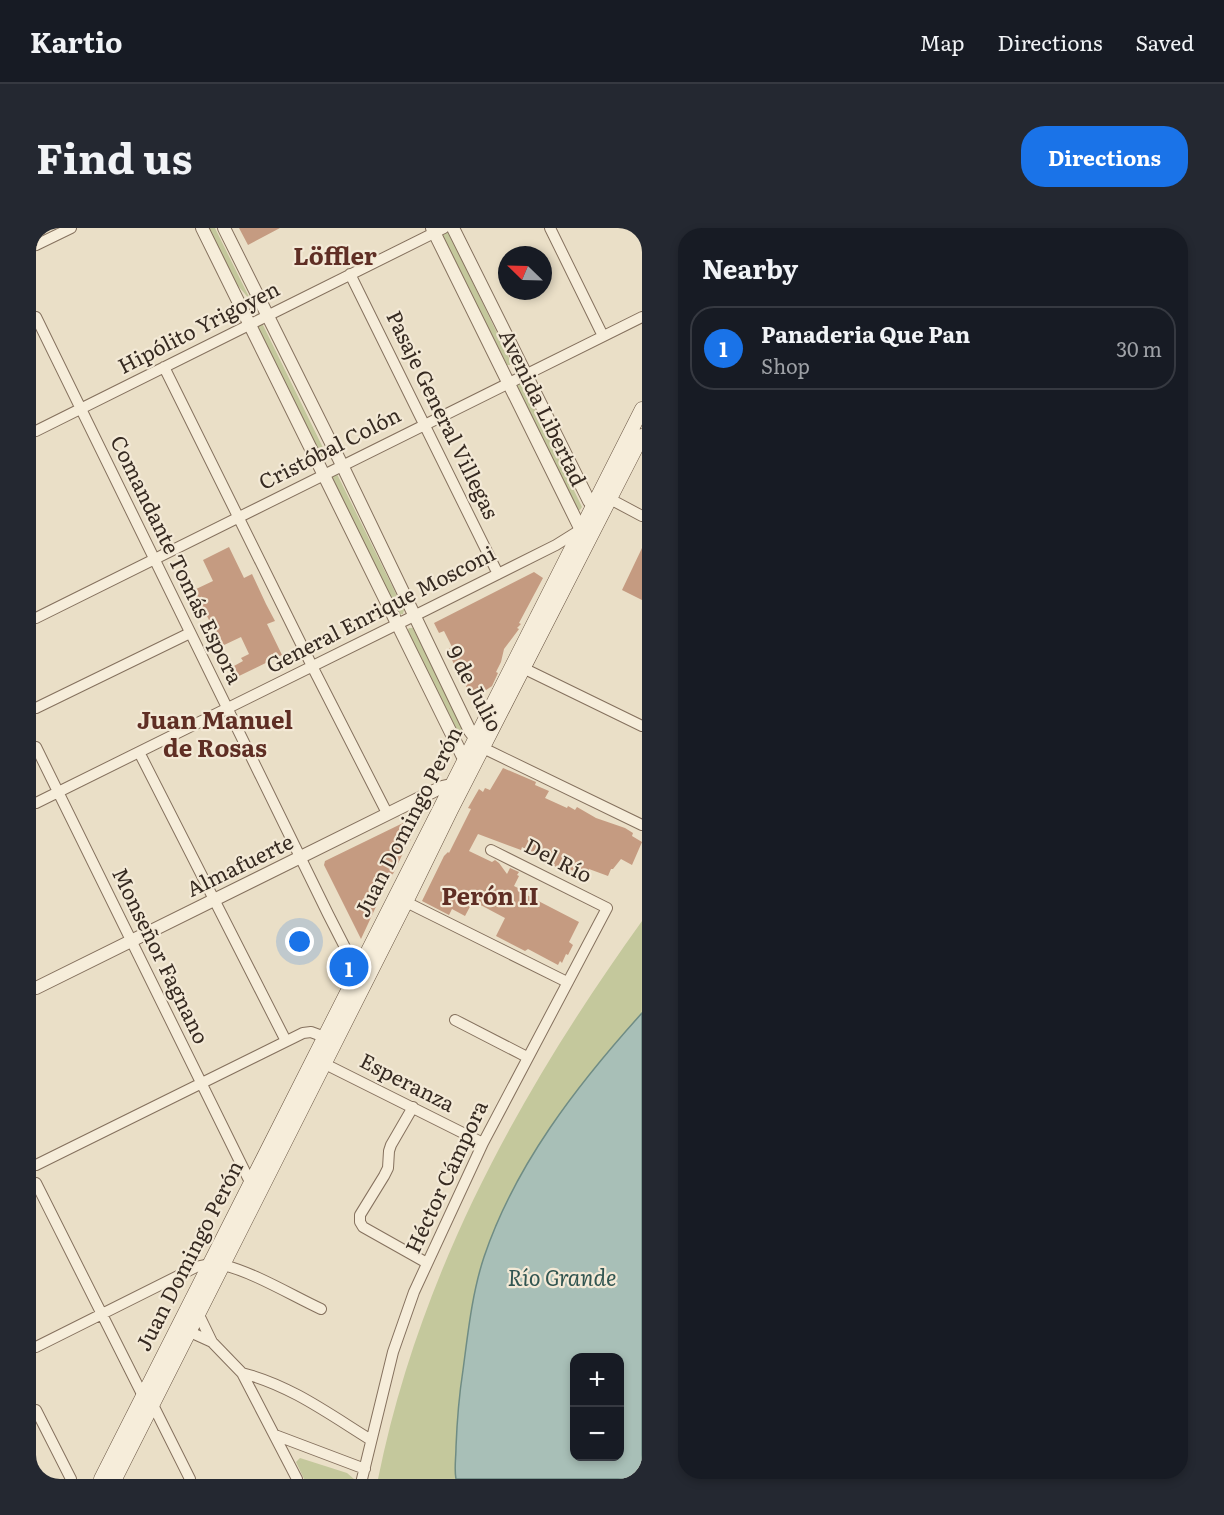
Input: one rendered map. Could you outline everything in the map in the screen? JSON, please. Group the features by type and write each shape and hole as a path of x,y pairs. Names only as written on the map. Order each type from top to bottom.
{"main road":[{"name":"Juan Domingo Perón","path":"456,788 465,757 479,743 525,669 586,533 593,505 642,409"},
{"name":"Juan Domingo Perón","path":"115,1479 148,1401 363,972 586,533 610,499 642,436"},
{"name":"Juan Domingo Perón","path":"101,1479 199,1315 216,1264 250,1182 319,1061"}],"street":[{"path":"36,245 71,228"},
{"name":"9 de Julio","path":"202,228 459,749 465,757"},
{"name":"9 de Julio","path":"224,228 479,743"},
{"name":"Avenida Libertad","path":"453,228 589,501 593,505 610,499"},
{"path":"550,228 603,336"},
{"name":"Hipólito Yrigoyen","path":"36,431 436,230"},
{"name":"Avenida Libertad","path":"436,230 508,383 586,533"},
{"name":"Pasaje General Villegas","path":"350,274 498,574"},
{"name":"Comandante Tomás Espora","path":"36,317 300,857 363,972"},
{"name":"Cristóbal Colón","path":"36,618 642,317"},
{"path":"164,367 387,813"},
{"path":"610,499 642,516"},
{"name":"General Enrique Mosconi","path":"36,803 498,574 586,533"},
{"path":"36,708 190,633"},
{"path":"525,669 642,726"},
{"path":"479,743 642,825"},
{"name":"Monseñor Fagnano","path":"36,747 250,1182"},
{"path":"139,752 286,1041"},
{"name":"Almafuerte","path":"36,988 387,813 442,787 456,788"},
{"name":"Del Río","path":"491,850 606,908"},
{"path":"400,899 567,982"},
{"name":"Héctor Cámpora","path":"363,1474 393,1352 414,1292 483,1143 606,908"},
{"path":"455,1020 527,1057"},
{"path":"36,1166 303,1033 311,1032 330,1039"},
{"name":"Esperanza","path":"319,1061 483,1143"},
{"path":"413,1107 391,1145 388,1168 360,1215 360,1222 363,1227 427,1263"},
{"path":"36,1182 102,1314 190,1479"},
{"path":"36,1347 196,1267 216,1264 321,1309"},
{"path":"199,1315 212,1342 242,1373 297,1479"},
{"path":"190,1332 212,1342"},
{"path":"242,1373 287,1389 371,1440"},
{"path":"36,1410 71,1479"},
{"path":"275,1435 363,1474"}],"green space":[{"path":"208,228 215,228 251,301 233,280"},
{"path":"448,231 511,362 510,365 507,365 442,234"},
{"path":"262,323 328,458 326,462 322,461 256,326"},
{"path":"522,383 582,507 580,510 577,510 517,386"},
{"path":"337,474 404,610 403,614 398,614 332,477"},
{"path":"413,628 464,731 462,735 456,735 407,631"},
{"path":"642,921 642,1013 594,1069 530,1158 497,1223 484,1257 473,1299 460,1389 456,1437 456,1479 378,1479 396,1403 420,1328 448,1256 480,1186 555,1051 597,985"},
{"path":"300,1458 347,1473 354,1479 304,1479 296,1462"}],"water":[{"name":"Río Grande","path":"642,1013 642,1479 456,1479 456,1437 460,1389 473,1299 484,1257 497,1223 530,1158 594,1069"}],"building":[{"path":"239,228 280,228 248,245"},
{"path":"229,547 244,578 252,574 275,621 267,624 282,655 239,676 234,666 243,661 241,658 249,654 241,637 222,646 194,590 213,581 203,560"},
{"path":"642,548 642,600 622,590"},
{"path":"534,572 543,578 519,623 521,624 517,628 519,629 504,649 492,686 476,697 469,687 467,688 462,679 465,678 447,650 452,647 444,631 439,633 434,623"},
{"path":"503,768 536,782 535,785 549,791 545,798 567,808 568,806 575,810 577,807 596,818 625,828 642,842 632,865 621,859 611,869 608,876 589,869 587,875 578,870 577,873 560,864 558,868 522,847 521,850 478,834 469,851 492,862 495,860 507,874 510,868 519,872 514,886 520,889 519,891 579,922 569,942 573,945 562,963 560,961 558,965 496,936 505,918 473,901 465,916 452,909 449,915 422,901 444,856 449,853 471,809 468,808 479,789 483,792 485,788 490,790"},
{"path":"403,823 411,840 402,844 405,849 393,874 382,879 384,883 374,888 380,898 361,939 324,865 325,861"}],"place":[{"name":"Panaderia Que Pan","path":"349,967"}],"district":[{"name":"Löffler","path":"335,257"},
{"name":"Juan Manuel de Rosas","path":"215,735"},
{"name":"Perón II","path":"490,897"}]}
